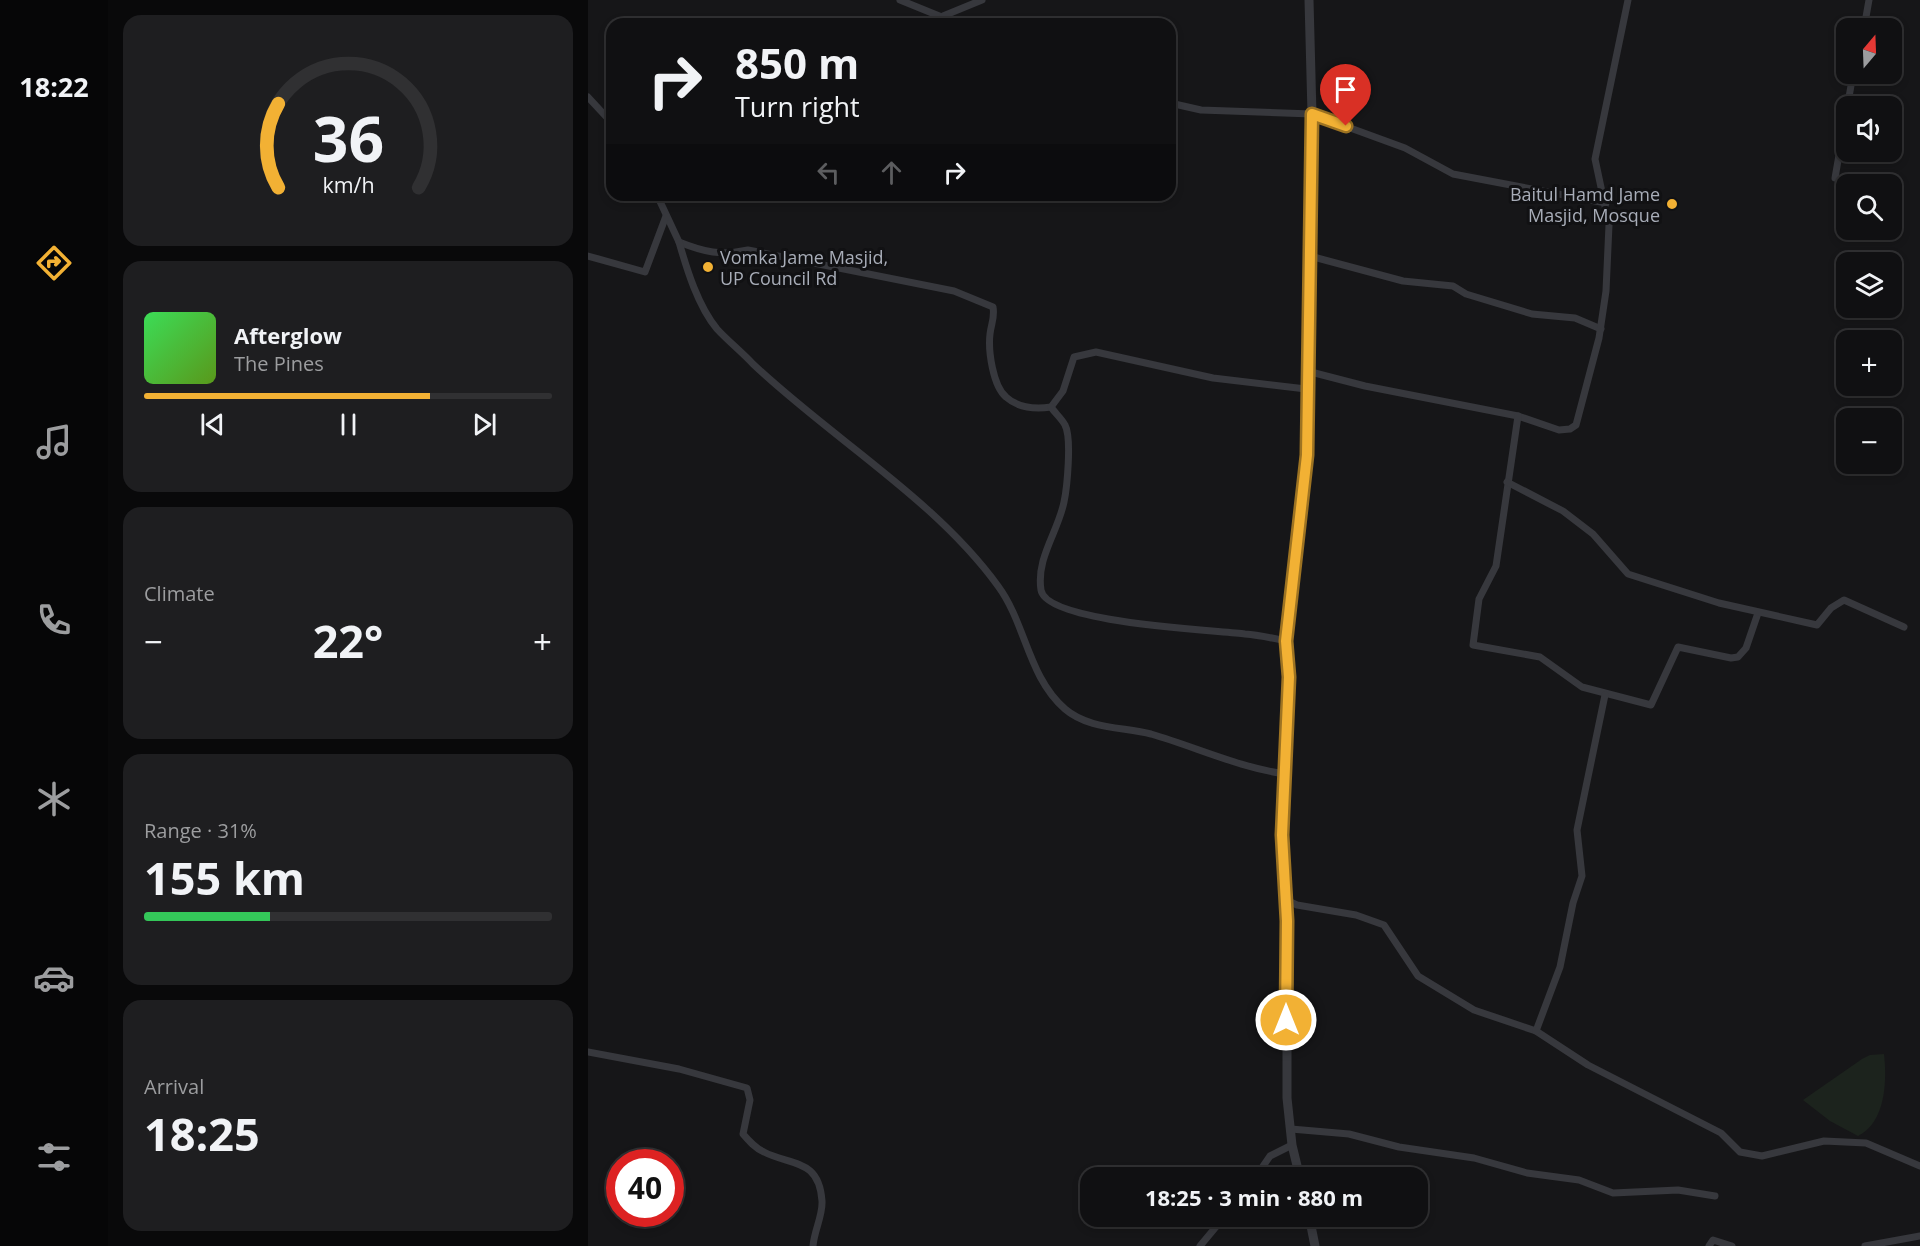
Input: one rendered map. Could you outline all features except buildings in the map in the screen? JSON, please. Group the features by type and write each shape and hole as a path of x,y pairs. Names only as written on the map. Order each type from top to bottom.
{"street":[{"path":"900,0 947,18"},
{"path":"943,16 982,0"},
{"path":"1297,1167 1292,1145 1287,1087 1287,921 1282,835 1289,677 1286,641 1307,455 1306,389 1312,114 1309,0"},
{"path":"1307,371 1365,386 1518,416 1559,430 1570,429 1576,425 1601,328 1609,246 1606,202 1595,159 1628,0"},
{"path":"1866,18 1869,0"},
{"path":"1835,178 1851,84"},
{"path":"588,97 606,116"},
{"path":"1176,104 1201,110 1312,114 1405,148 1453,174 1606,202"},
{"path":"660,201 679,242 700,299 716,328 770,380 950,530 999,587 1018,623 1037,674 1065,710 1090,723 1149,734 1261,771 1286,774"},
{"path":"588,256 645,272 666,216"},
{"path":"679,242 705,253 729,254 748,249 954,291 993,307 995,317 990,334 992,362 1005,397 1034,409 1051,407 1063,391 1074,357 1096,352 1214,378 1306,389"},
{"path":"1310,256 1403,281 1453,286 1466,294 1532,314 1575,318 1601,328"},
{"path":"1051,407 1066,427 1068,464 1064,503 1043,558 1041,591 1047,600 1060,608 1142,625 1249,634 1286,641"},
{"path":"1518,416 1496,566 1479,599 1473,645 1540,657 1582,687 1605,695 1651,705 1678,647 1731,658 1738,657 1746,648 1758,613"},
{"path":"1507,482 1570,516 1593,534 1628,574 1758,613 1817,625 1831,608 1844,600 1904,627"},
{"path":"1536,1031 1560,966 1573,903 1582,876 1577,830 1605,695"},
{"path":"1284,899 1297,905 1356,915 1384,925 1418,976 1474,1010 1536,1031 1588,1065 1721,1133 1740,1152 1762,1156 1824,1141 1866,1143 1920,1166"},
{"path":"588,1052 680,1069 747,1088 750,1100 743,1134 752,1145 764,1153 804,1164 818,1182 823,1203 813,1246"},
{"path":"1291,1129 1349,1134 1399,1147 1473,1158 1527,1173 1579,1180 1613,1193 1678,1190 1715,1196"},
{"path":"1262,1167 1270,1156 1292,1145"},
{"path":"1200,1246 1216,1227"},
{"path":"1311,1227 1315,1246"},
{"path":"1865,1246 1920,1236"},
{"path":"1709,1246 1713,1240 1731,1246"}],"shaded area":[{"path":"1884,1054 1883,1099 1874,1121 1858,1136 1830,1121 1803,1100 1862,1059 1870,1055"}],"place":[{"name":"Baitul Hamd Jame Masjid, Mosque","path":"1672,204"},
{"name":"Vomka Jame Masjid, UP Council Rd","path":"708,267"}],"route":[{"path":"1286,1020 1287,921 1282,876 1289,677 1286,641 1289,596 1307,455 1306,389 1312,114 1346,126"}]}
